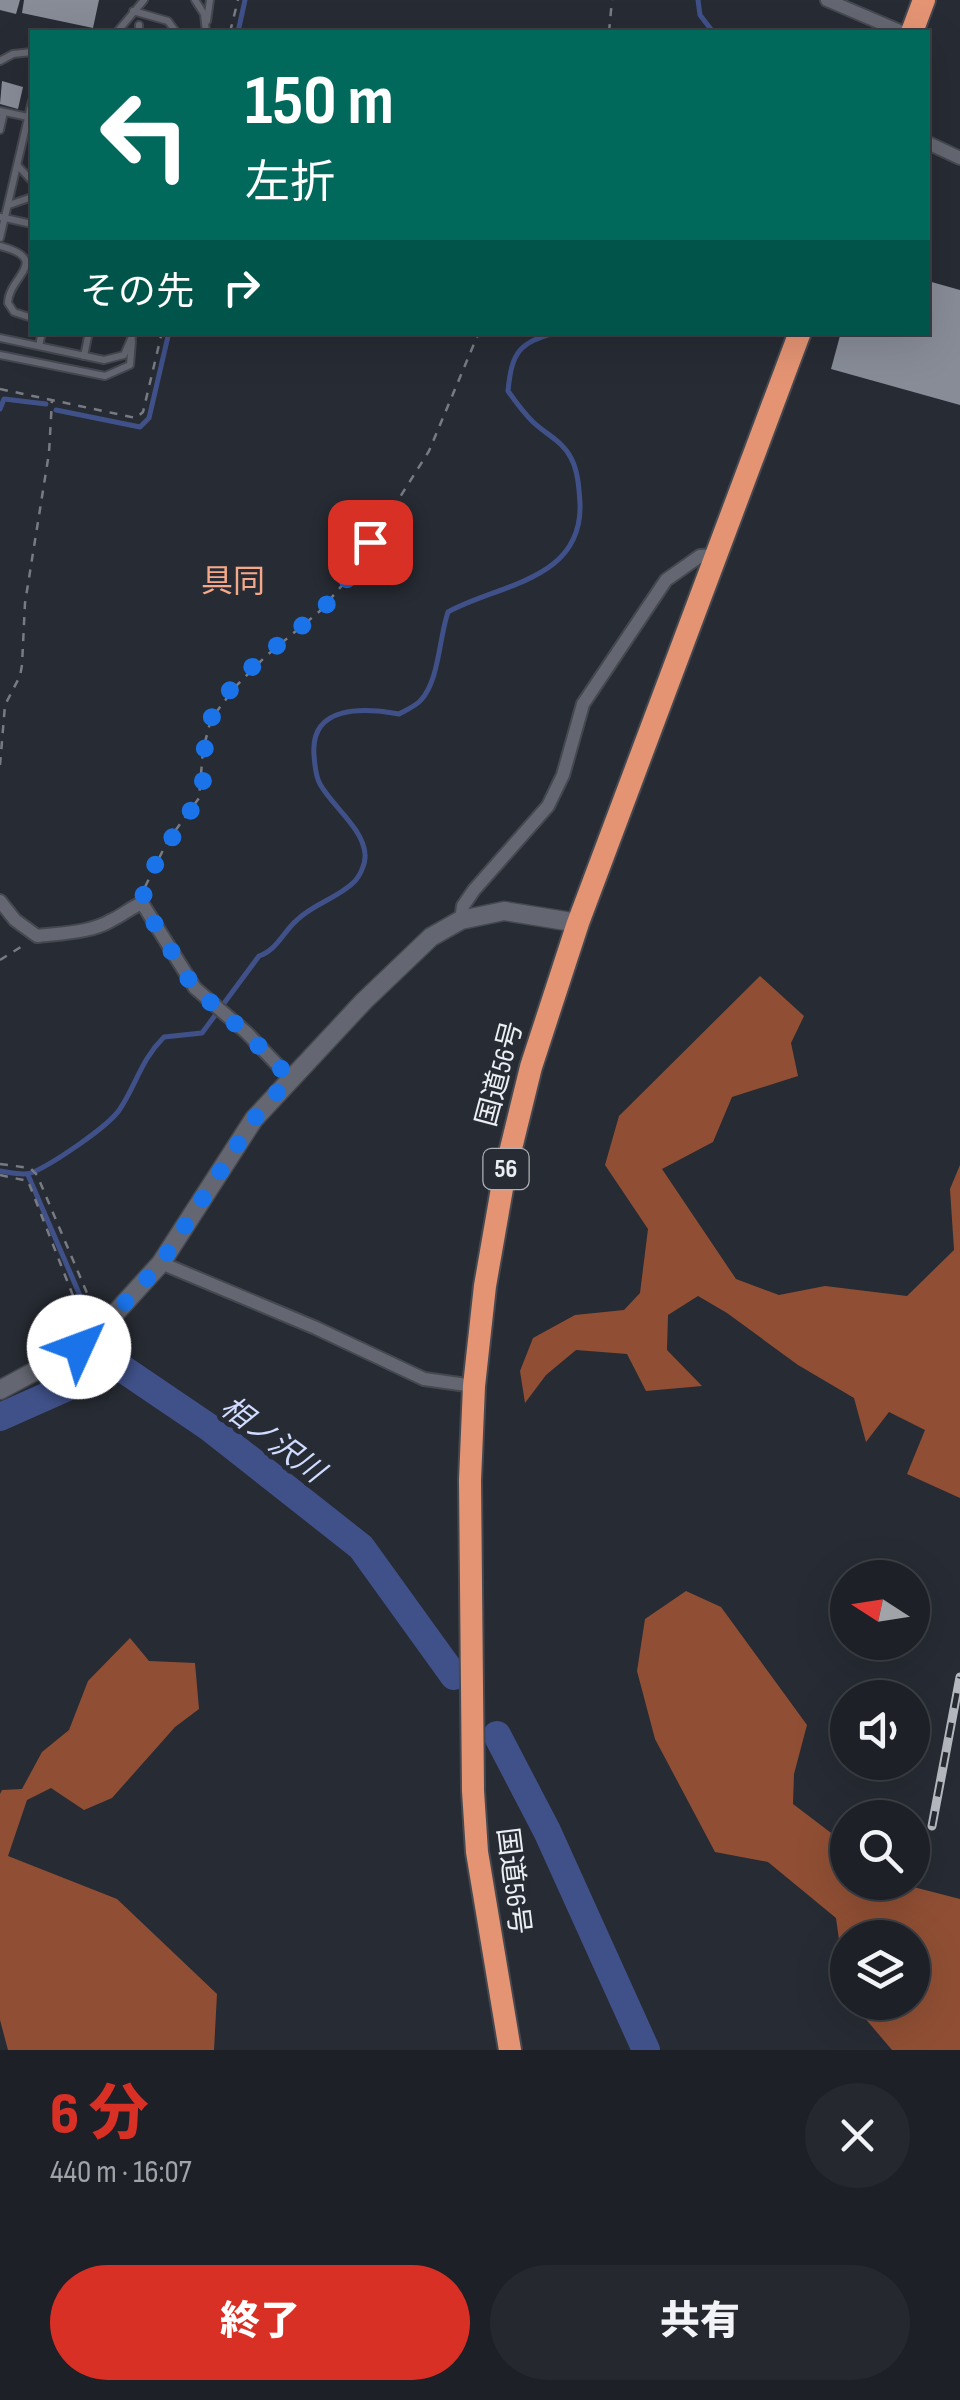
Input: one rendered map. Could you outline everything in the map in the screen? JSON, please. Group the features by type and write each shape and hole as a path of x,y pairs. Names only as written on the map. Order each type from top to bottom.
{"highway":[{"path":"913,30 924,0"},
{"name":"国道56号","path":"510,2050 477,1852 473,1791 470,1480 474,1386 485,1286 504,1177 530,1067 578,923 799,335"}],"street":[{"path":"827,0 897,30"},
{"path":"930,144 960,158"},
{"path":"461,920 463,906 474,890 548,806 563,775 583,704 666,580 700,556 718,555"},
{"path":"0,901 15,920 37,936 85,931 142,903 194,988 290,1078"},
{"path":"0,1390 83,1345 104,1326 161,1263 254,1119 431,937 461,920 504,911 578,923"},
{"path":"161,1263 316,1328 424,1379 474,1386"}],"lane":[{"path":"119,30 144,0"},
{"path":"194,0 204,14 206,30"},
{"path":"206,30 210,0"},
{"path":"133,11 168,20 175,30"},
{"path":"0,61 13,54 30,52"},
{"path":"0,130 2,112 30,117"},
{"path":"0,238 2,218 30,120"},
{"path":"22,147 30,149"},
{"path":"18,166 30,178"},
{"path":"8,205 30,198"},
{"path":"2,218 30,224"},
{"path":"0,246 19,252 26,262 25,273 10,289 8,303 14,312 30,317"},
{"path":"39,346 41,335"},
{"path":"84,356 89,335"},
{"path":"0,338 104,360 124,355 133,337"},
{"path":"0,355 105,376 130,364 133,337"}],"path":[{"path":"230,30 238,0"},
{"path":"609,30 612,0"},
{"path":"0,389 136,418 143,412 161,335"},
{"path":"142,903 145,885 167,842 199,798 211,720 236,686 320,611 351,575 429,452 477,335"},
{"path":"0,765 6,706 22,664 25,603 50,453 52,400"},
{"path":"0,960 37,936"},
{"path":"0,1164 30,1168 36,1176 104,1326"},
{"path":"0,1175 28,1180 79,1310 83,1345"}],"shaded area":[{"path":"760,976 804,1016 791,1043 798,1076 732,1097 713,1142 662,1169 736,1279 779,1295 825,1286 907,1296 954,1250 950,1189 960,1165 960,1498 907,1474 925,1430 889,1412 866,1442 854,1398 798,1365 698,1296 668,1315 667,1350 702,1386 646,1391 627,1354 576,1350 546,1375 525,1403 520,1371 533,1338 575,1315 624,1310 640,1293 648,1229 605,1165 619,1116"},
{"path":"686,1591 721,1607 807,1725 794,1774 793,1804 830,1832 830,1900 930,1900 930,1891 960,1899 960,2050 892,2050 866,2020 930,2020 930,1920 836,1920 768,1862 715,1852 655,1739 637,1671 645,1619"},
{"path":"130,1638 149,1661 195,1663 199,1709 175,1727 112,1798 84,1810 51,1788 27,1800 8,1856 117,1899 217,1994 214,2050 8,2050 0,2020 0,1794 2,1790 22,1789 42,1752 69,1730 88,1681"}],"building":[{"path":"0,0 20,0 16,14 0,10"},
{"path":"24,0 99,0 93,28 22,13"},
{"path":"2,81 23,87 18,109 0,104"},
{"path":"930,282 960,290 960,405 831,369 840,335 930,335"}],"waterway":[{"path":"238,30 245,0"},
{"path":"698,0 700,15 711,30"},
{"path":"56,410 140,427 149,418 168,335"},
{"path":"0,1171 31,1173 104,1125 120,1109 144,1063 164,1037 202,1033 259,956 271,950 303,914 341,892 358,876 365,861 363,844 318,781 314,755 315,738 321,726 342,713 399,714 416,704 432,682 448,612 513,586 553,564 568,549 577,529 578,480 568,452 532,421 508,391 512,366 520,351 548,335"},
{"path":"0,409 4,399 46,404"},
{"path":"28,1175 94,1328"},
{"path":"100,1337 123,1369"},
{"name":"相ノ沢川","path":"0,1417 108,1369 123,1369 210,1428 361,1547 454,1676"},
{"name":"相ノ沢川","path":"497,1735 547,1831 646,2050"}],"railway":[{"path":"932,1826 960,1677"}],"district":[{"name":"具同","path":"233,582"}],"route":[{"path":"79,1347 101,1329 161,1263 254,1119 290,1078 194,988 142,903 145,885 167,842 199,798 211,720 236,686 320,611 351,575 370,542"}]}
